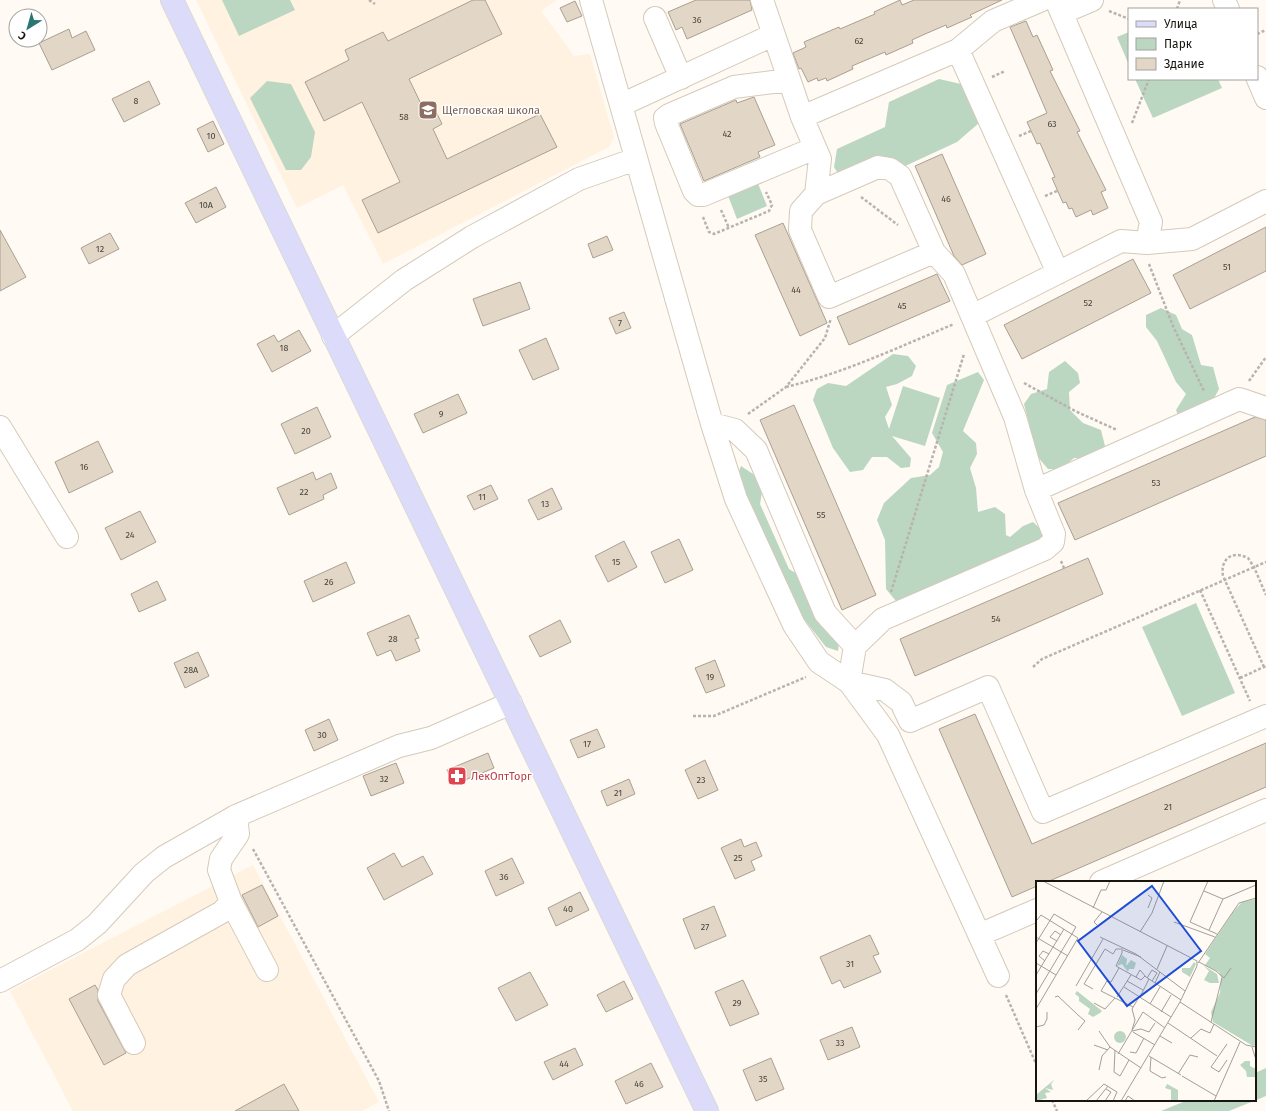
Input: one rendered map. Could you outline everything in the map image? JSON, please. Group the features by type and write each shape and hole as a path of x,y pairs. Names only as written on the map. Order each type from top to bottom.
{"main road":[{"path":"172,0 706,1111"}],"street":[{"path":"591,0 712,424 736,499 794,624 819,662 849,682 888,735 998,976"},
{"path":"762,0 802,117 820,159 816,194"},
{"path":"802,117 958,50 993,21 1042,0"},
{"path":"1092,0 1059,7 1151,222 1147,243"},
{"path":"655,18 681,78"},
{"path":"621,105 773,35"},
{"path":"958,50 1058,273"},
{"path":"1258,79 1266,98"},
{"path":"789,80 734,87 669,114 665,118 668,130 694,191 698,195 703,195 815,148"},
{"path":"333,336 404,280 472,237 579,179 636,159"},
{"path":"849,682 855,646 883,619 1045,549 1053,542 1054,534 1036,490 1016,417 954,274 934,252 900,176 890,169 878,167 816,194 801,211 800,230 829,297 934,252"},
{"path":"972,316 1121,241 1147,243 1192,239 1266,201"},
{"path":"1036,490 1239,399 1266,408"},
{"path":"712,424 735,430 756,450 825,613 855,646"},
{"path":"0,427 67,537"},
{"path":"849,682 885,690 901,702 910,721 988,687 1043,812 1262,718"},
{"path":"0,981 76,940 97,924 144,873 164,857 236,816 399,746 432,738 511,703"},
{"path":"1103,881 1266,810"},
{"path":"236,816 238,834 221,859 219,870 231,902 267,970"},
{"path":"134,1043 109,995 114,979 127,965 222,912 231,902"},
{"path":"979,935 1036,910"}],"path":[{"path":"369,0 375,4"},
{"path":"1121,152 1149,80"},
{"path":"698,195 697,202 709,232 714,234 769,211 772,205 758,172"},
{"path":"842,183 903,229"},
{"path":"1147,243 1149,263 1173,326 1213,410"},
{"path":"735,430 750,412 786,387 825,338 832,321 831,315"},
{"path":"786,387 808,382 853,366 972,316"},
{"path":"883,619 965,352"},
{"path":"1239,399 1258,366 1266,357"},
{"path":"994,366 1074,411 1143,442"},
{"path":"1240,678 1265,667 1225,580 1222,569 1224,562 1228,557 1235,554 1248,558 1254,567 1266,595"},
{"path":"1033,667 1042,658 1266,562"},
{"path":"1200,590 1240,678 1262,718"},
{"path":"693,716 714,716 803,680 813,672 819,662"},
{"path":"251,844 379,1081 389,1111"},
{"path":"998,976 1036,1064"},
{"path":"1052,1101 1057,1111"}],"shaded area":[{"name":"Щегловская школа","path":"196,0 557,0 541,11 574,56 590,54 614,137 609,147 383,264 343,185 297,208"},
{"path":"253,865 379,1102 362,1111 73,1111 10,991"}],"green space":[{"path":"222,0 290,0 295,10 239,36"},
{"path":"1128,32 1128,63 1117,37"},
{"path":"939,79 961,84 979,123 957,142 903,167 841,178 834,167 837,149 885,127 889,102"},
{"path":"1135,80 1218,80 1222,88 1153,118"},
{"path":"267,81 291,84 315,132 311,157 301,170 286,170 250,98"},
{"path":"757,181 767,206 737,219 727,193"},
{"path":"1161,308 1176,315 1182,329 1192,335 1201,365 1213,367 1219,389 1212,402 1179,418 1176,410 1186,394 1176,382 1157,341 1146,327 1146,315"},
{"path":"893,354 908,356 916,366 912,376 897,384 886,387 892,405 885,417 889,429 903,386 940,398 925,446 892,436 911,458 910,467 901,468 887,457 872,457 863,470 850,472 833,448 813,400 817,389 828,383 846,386"},
{"path":"1065,361 1078,373 1080,383 1069,392 1070,410 1083,423 1101,430 1105,446 1094,458 1074,458 1061,469 1048,469 1037,456 1024,404 1031,394 1047,389 1049,372"},
{"path":"978,372 984,380 963,431 976,443 977,454 970,468 976,488 978,512 995,507 1005,514 1006,535 1010,537 1023,526 1033,522 1045,533 1039,544 908,602 896,601 886,589 885,540 877,520 884,503 911,478 930,475 939,467 943,452 932,433 947,385"},
{"path":"741,466 756,476 762,492 760,504 789,569 807,580 840,635 838,651 826,647 803,618 744,492 739,471"},
{"path":"1196,603 1235,693 1182,716 1142,627"},
{"path":"1266,1068 1266,1096 1256,1100 1256,1073"},
{"path":"1186,1101 1254,1101 1229,1111 1161,1111"}],"building":[{"path":"473,0 485,0 502,34 409,79 423,108 432,103 442,124 433,129 447,159 540,114 557,147 378,233 362,200 400,182 362,102 324,121 305,82 349,60 345,50 383,32 388,41"},
{"path":"696,0 750,0 752,10 687,39 682,27 676,30 668,12"},
{"path":"900,0 902,5 914,0 1002,0 970,15 972,17 947,28 946,25 925,34 912,40 913,43 886,55 885,52 852,66 853,69 827,81 826,78 818,81 817,78 808,82 801,68 799,69 793,53 806,47 804,42 875,14 874,12"},
{"path":"575,1 582,16 567,22 560,8"},
{"path":"1026,21 1033,37 1037,35 1053,70 1050,71 1080,131 1077,132 1106,190 1101,192 1108,208 1093,215 1091,210 1076,217 1072,208 1069,209 1066,202 1063,203 1052,178 1055,177 1040,143 1037,144 1027,122 1047,113 1010,27"},
{"path":"69,29 72,38 86,31 95,50 52,70 41,48 48,48 48,39"},
{"path":"149,81 160,104 124,122 112,99"},
{"path":"754,97 775,145 758,152 760,157 704,181 680,124 736,100 737,103"},
{"path":"213,121 224,144 208,152 197,129"},
{"path":"942,154 986,254 962,265 954,256 915,166"},
{"path":"216,187 226,207 196,223 185,203"},
{"path":"783,223 827,323 800,336 755,235"},
{"path":"1266,227 1266,271 1190,309 1173,275"},
{"path":"0,230 26,277 0,291"},
{"path":"110,233 119,249 89,264 81,248"},
{"path":"607,236 613,250 593,258 588,244"},
{"path":"1133,259 1151,293 1022,359 1004,325"},
{"path":"937,274 950,301 849,345 837,317"},
{"path":"520,282 530,309 483,326 473,299"},
{"path":"624,312 631,328 616,334 609,318"},
{"path":"299,330 311,351 272,372 257,344 274,335 278,342"},
{"path":"546,338 559,369 533,380 519,350"},
{"path":"458,394 467,413 423,433 414,414"},
{"path":"794,405 876,595 842,610 760,420"},
{"path":"317,407 331,437 295,454 281,424"},
{"path":"1255,417 1266,420 1266,456 1075,540 1058,503"},
{"path":"98,441 113,472 69,493 55,462"},
{"path":"313,472 316,480 331,473 337,488 323,495 324,499 289,515 277,488"},
{"path":"491,485 498,499 474,510 467,496"},
{"path":"552,488 562,509 538,520 528,500"},
{"path":"140,511 156,542 121,560 105,528"},
{"path":"679,539 693,570 665,583 651,552"},
{"path":"624,541 637,567 608,582 595,556"},
{"path":"1088,558 1103,594 915,676 900,639"},
{"path":"346,562 355,583 313,602 304,581"},
{"path":"157,581 166,600 139,612 131,594"},
{"path":"409,615 419,638 415,639 420,651 396,661 391,650 377,656 367,633"},
{"path":"560,620 571,642 540,657 529,636"},
{"path":"198,652 209,676 185,688 174,663"},
{"path":"715,660 725,686 706,693 695,668"},
{"path":"975,714 1032,844 1266,743 1266,787 1049,881 1036,881 1036,886 1012,897 939,729"},
{"path":"329,719 338,740 314,751 305,730"},
{"path":"597,729 605,747 578,758 570,740"},
{"path":"488,753 494,768 453,785 447,770"},
{"path":"705,760 718,790 698,799 685,770"},
{"path":"396,763 404,783 371,796 363,776"},
{"path":"629,779 635,794 607,806 601,791"},
{"path":"741,839 744,847 756,842 762,856 751,861 755,870 735,879 721,848"},
{"path":"394,853 402,867 423,856 433,874 384,900 367,868"},
{"path":"512,858 524,883 496,896 485,871"},
{"path":"262,885 278,916 258,927 242,895"},
{"path":"580,892 589,910 556,926 548,908"},
{"path":"714,906 726,936 695,949 683,919"},
{"path":"870,935 879,954 873,956 881,972 844,988 840,980 832,984 820,957"},
{"path":"530,972 548,1005 516,1021 498,988"},
{"path":"743,980 759,1014 730,1026 715,992"},
{"path":"624,981 633,999 606,1012 597,995"},
{"path":"95,985 98,990 98,1001 126,1053 104,1065 69,999"},
{"path":"852,1027 860,1047 828,1060 820,1040"},
{"path":"575,1048 583,1065 553,1080 544,1062"},
{"path":"771,1058 784,1089 756,1101 743,1070"},
{"path":"651,1063 663,1087 626,1104 615,1081"},
{"path":"284,1084 299,1111 235,1111"}],"place":[{"name":"Щегловская школа","path":"428,110"},
{"name":"ЛекОптТорг","path":"457,776"}]}
